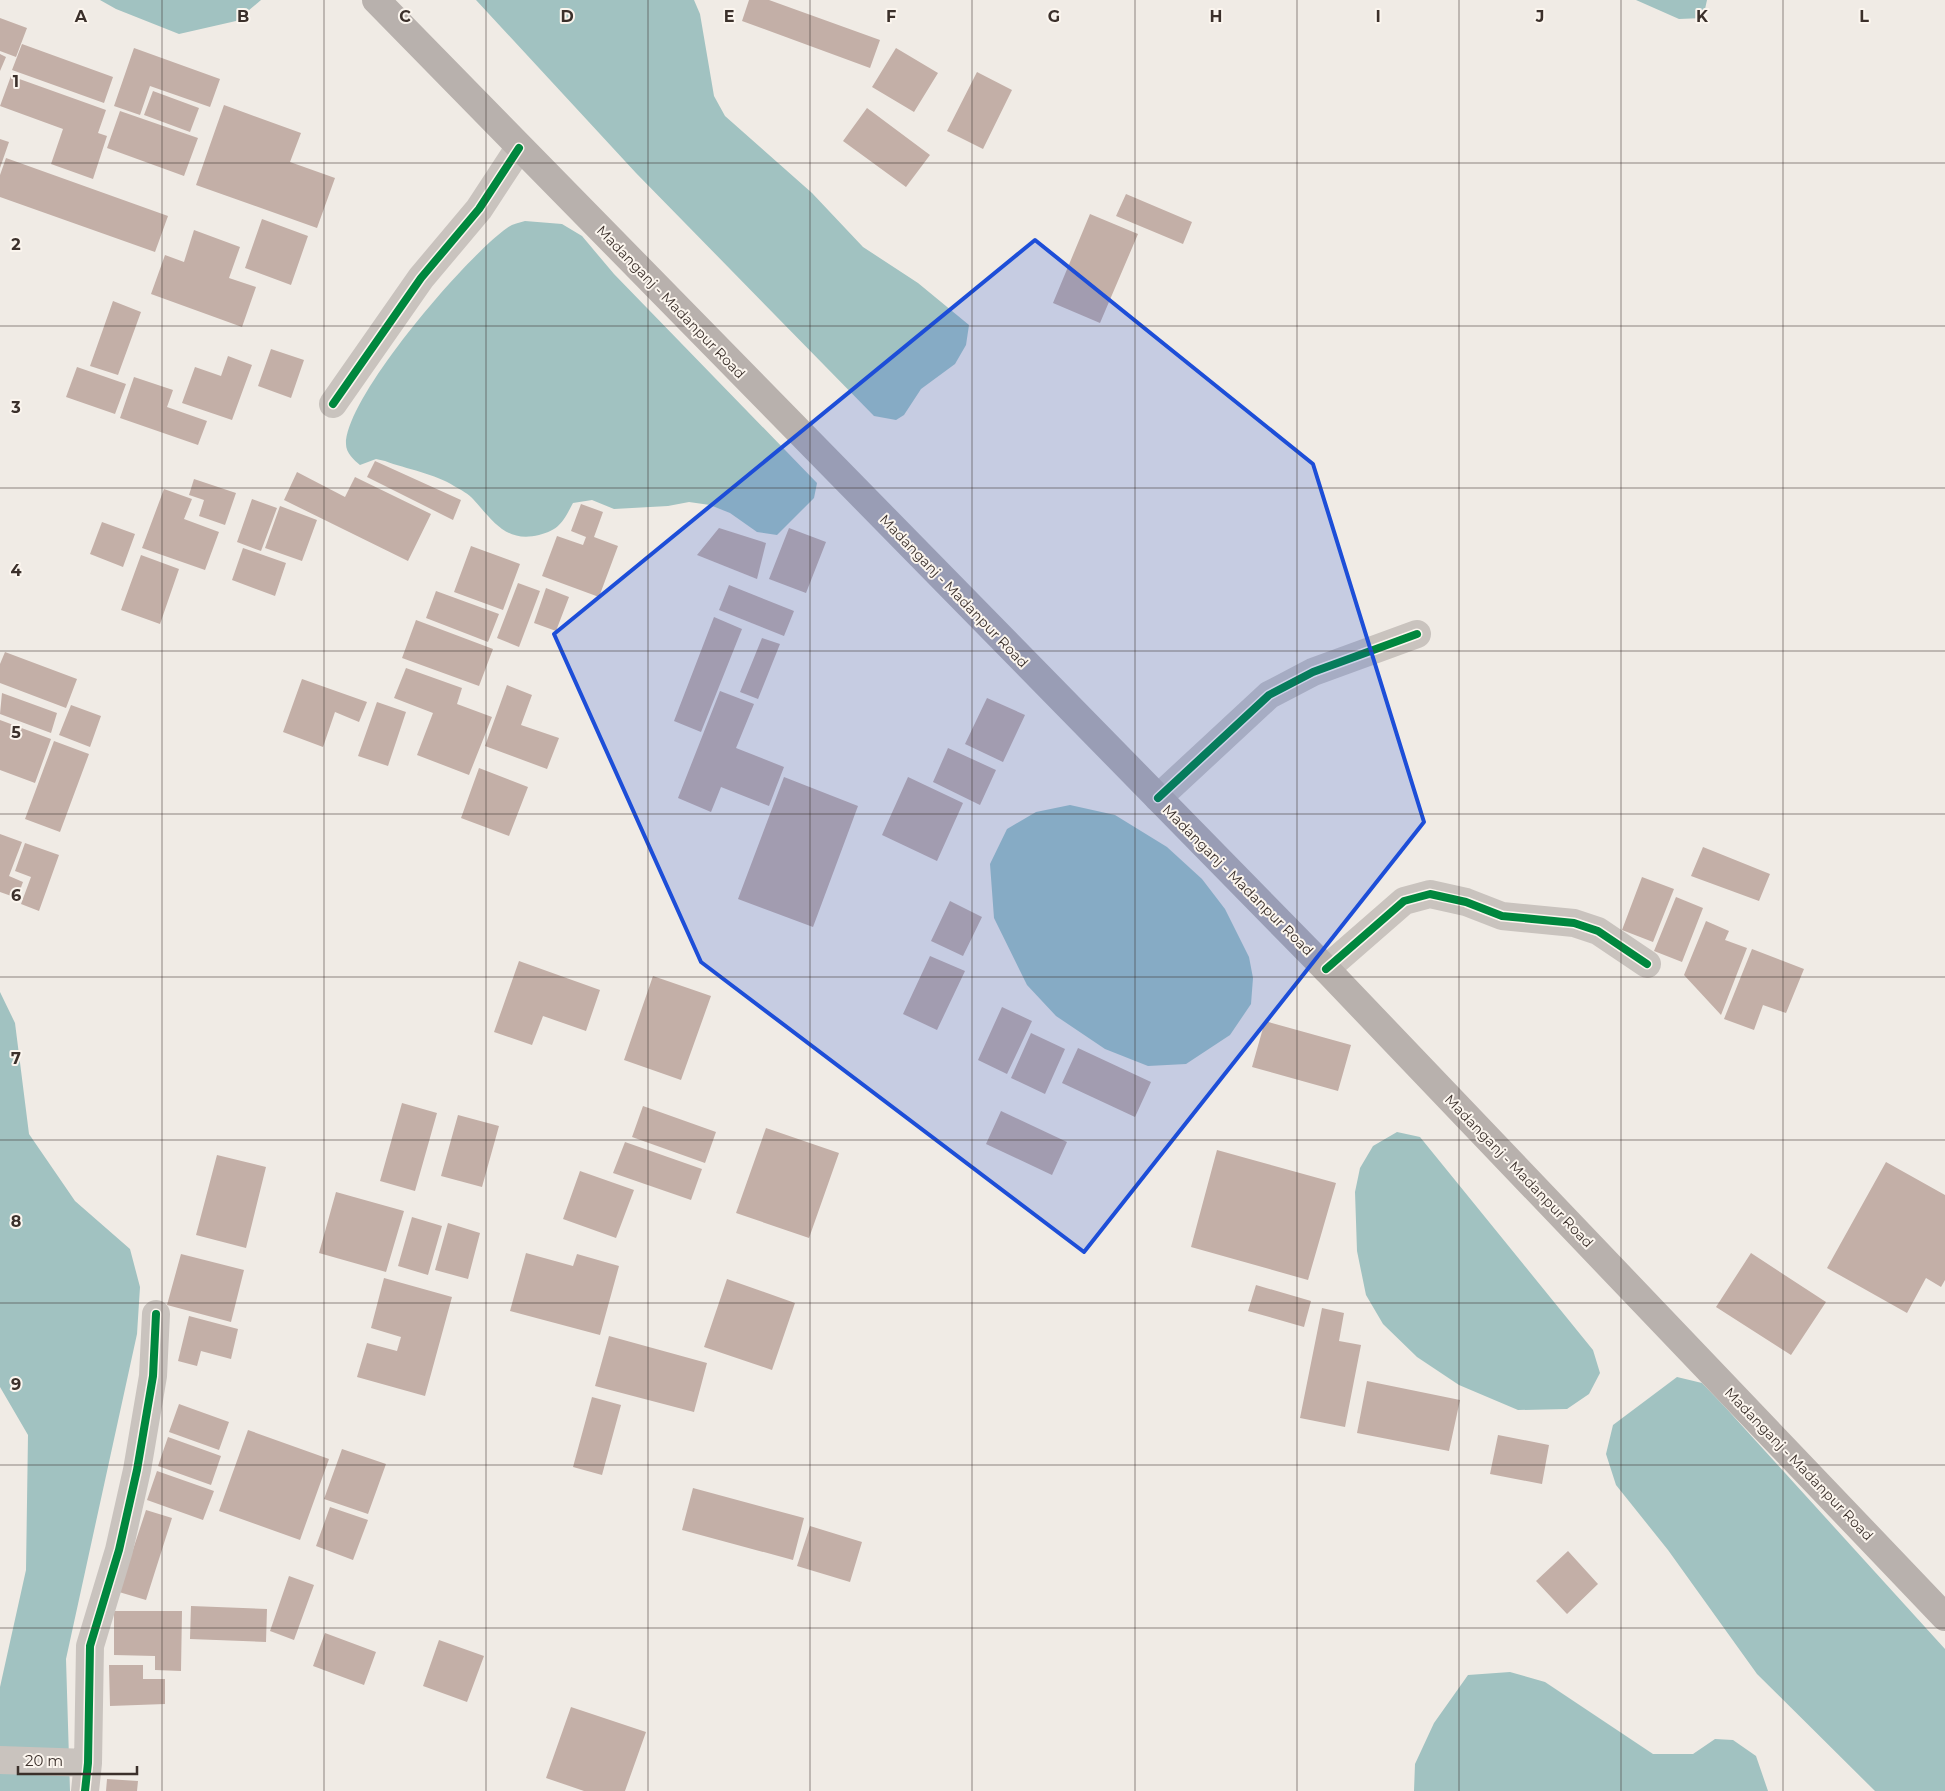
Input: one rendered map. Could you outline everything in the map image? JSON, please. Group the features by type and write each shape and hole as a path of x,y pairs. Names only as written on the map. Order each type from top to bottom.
{"main road":[{"name":"Madanganj - Madanpur Road","path":"376,0 1326,969 1945,1617"}],"street":[{"path":"333,404 421,278 479,209 520,148"},
{"path":"1158,798 1270,695 1313,672 1417,634"},
{"path":"1326,969 1404,901 1430,894 1466,902 1502,916 1574,923 1598,930 1646,964"},
{"path":"85,1791 90,1646 119,1550 137,1470 153,1376 156,1314"},
{"path":"0,1760 87,1763"}],"highlighted area":[{"path":"1035,240 1313,464 1424,822 1084,1252 701,962 554,634"}],"water":[{"path":"100,0 261,0 236,21 179,34 116,9"},
{"path":"476,0 694,0 700,14 714,96 725,116 812,193 863,247 918,283 969,325 966,345 955,364 921,389 904,415 896,420 874,416 636,173"},
{"path":"1636,0 1707,0 1703,18 1679,19"},
{"path":"525,221 562,224 582,236 614,274 817,483 814,498 777,535 757,532 730,513 710,505 689,502 668,506 614,509 592,500 573,503 560,524 546,533 528,537 518,536 501,528 469,495 447,482 376,459 360,465 351,456 346,444 351,422 386,362 438,296 465,267 507,228"},
{"path":"1070,805 1115,815 1167,847 1202,879 1225,909 1249,957 1253,978 1251,1004 1230,1035 1186,1064 1148,1066 1105,1049 1056,1016 1027,985 994,918 990,864 1007,829 1036,812"},
{"path":"0,992 15,1023 29,1134 75,1201 130,1249 140,1287 137,1334 66,1659 70,1791 0,1791 0,1687 26,1570 28,1435 0,1387"},
{"path":"1397,1132 1420,1137 1593,1350 1600,1373 1589,1394 1567,1409 1518,1410 1459,1385 1417,1357 1383,1324 1366,1295 1357,1251 1355,1192 1360,1168 1373,1146"},
{"path":"1677,1377 1702,1383 1945,1649 1945,1791 1875,1791 1757,1674 1668,1550 1616,1485 1606,1454 1613,1425"},
{"path":"1510,1672 1545,1682 1653,1754 1693,1754 1715,1739 1733,1740 1756,1756 1768,1791 1414,1791 1415,1764 1434,1723 1468,1675"}],"building":[{"path":"749,0 769,0 880,40 870,68 742,21"},
{"path":"0,18 27,28 16,57 0,51"},
{"path":"22,44 113,77 104,103 12,70"},
{"path":"134,48 220,79 210,107 150,86 140,115 114,106"},
{"path":"896,48 938,73 914,112 872,87"},
{"path":"0,54 6,57 0,71"},
{"path":"977,72 1012,90 983,149 947,131"},
{"path":"11,76 106,110 98,133 107,136 93,179 51,164 63,129 0,106"},
{"path":"153,91 199,108 190,132 144,115"},
{"path":"224,105 301,133 290,162 335,178 317,228 196,185"},
{"path":"867,108 930,155 906,187 843,141"},
{"path":"120,111 198,138 184,176 107,148"},
{"path":"0,139 9,142 0,168"},
{"path":"6,158 168,216 155,252 0,197 0,175"},
{"path":"1126,194 1192,222 1183,244 1116,216"},
{"path":"1090,214 1138,234 1100,323 1053,303"},
{"path":"262,219 308,236 291,285 245,268"},
{"path":"194,230 240,247 229,278 256,287 242,327 151,294 165,255 184,262"},
{"path":"113,301 141,312 118,375 90,366"},
{"path":"271,349 304,360 291,398 258,386"},
{"path":"228,356 252,365 232,420 182,403 195,367 221,376"},
{"path":"77,367 126,384 115,414 66,397"},
{"path":"134,377 173,390 167,407 207,421 198,445 120,418"},
{"path":"375,461 461,500 453,520 367,477"},
{"path":"297,472 345,497 355,477 431,514 408,561 284,500"},
{"path":"194,479 236,493 225,525 199,516 204,500 189,495"},
{"path":"164,489 192,499 184,519 219,532 205,570 142,548"},
{"path":"252,499 277,508 261,551 237,542"},
{"path":"581,504 603,512 594,537 618,546 599,597 542,576 557,536 583,545 586,537 571,531"},
{"path":"280,506 317,520 302,561 265,548"},
{"path":"102,522 135,534 123,567 90,554"},
{"path":"719,528 766,543 757,579 697,555"},
{"path":"789,528 826,542 806,593 769,579"},
{"path":"471,546 520,564 503,610 454,592"},
{"path":"243,548 286,563 275,596 232,580"},
{"path":"141,555 179,569 160,624 121,610"},
{"path":"518,583 540,591 519,647 497,638"},
{"path":"729,585 794,611 784,636 719,610"},
{"path":"546,588 569,597 556,631 534,623"},
{"path":"436,591 499,614 488,642 426,618"},
{"path":"714,617 742,629 701,732 674,721"},
{"path":"416,620 493,649 479,686 402,658"},
{"path":"762,638 780,644 758,699 740,692"},
{"path":"5,652 77,679 66,708 0,683 0,664"},
{"path":"406,668 462,688 457,704 492,717 469,775 417,755 433,713 394,698"},
{"path":"302,679 367,702 359,722 335,712 323,747 283,732"},
{"path":"507,685 532,695 521,725 559,738 547,769 485,746"},
{"path":"720,691 754,704 736,748 784,767 769,806 721,787 711,812 678,798"},
{"path":"2,693 57,713 51,733 0,714"},
{"path":"987,698 1025,715 1003,762 965,744"},
{"path":"377,702 406,712 388,766 358,756"},
{"path":"71,705 101,716 90,747 59,735"},
{"path":"0,720 51,739 35,783 0,770"},
{"path":"54,741 89,754 60,832 25,819"},
{"path":"948,748 996,770 980,805 933,782"},
{"path":"479,768 528,787 509,836 461,818"},
{"path":"784,777 858,806 813,927 738,899"},
{"path":"908,777 963,803 937,861 882,835"},
{"path":"0,834 22,842 9,876 23,882 17,898 0,892"},
{"path":"25,843 59,855 39,911 21,904 31,877 15,871"},
{"path":"1703,847 1770,874 1759,901 1691,876"},
{"path":"1642,877 1674,889 1653,942 1622,930"},
{"path":"1676,897 1703,908 1682,962 1654,951"},
{"path":"950,901 982,917 963,956 931,941"},
{"path":"1706,921 1729,931 1725,940 1747,948 1721,1015 1684,975"},
{"path":"1752,949 1804,969 1786,1013 1763,1005 1754,1030 1724,1019"},
{"path":"930,956 965,971 937,1030 903,1014"},
{"path":"519,961 600,990 586,1031 543,1016 532,1045 494,1032"},
{"path":"653,976 711,996 681,1080 624,1060"},
{"path":"1002,1007 1032,1021 1007,1074 978,1060"},
{"path":"1265,1021 1351,1045 1338,1091 1252,1067"},
{"path":"1031,1033 1065,1049 1045,1094 1011,1078"},
{"path":"1078,1048 1151,1082 1135,1117 1062,1083"},
{"path":"402,1103 437,1113 415,1191 380,1181"},
{"path":"643,1106 716,1132 705,1163 632,1137"},
{"path":"1001,1111 1067,1142 1052,1175 986,1144"},
{"path":"458,1115 499,1126 482,1187 441,1176"},
{"path":"766,1128 839,1153 809,1238 736,1213"},
{"path":"625,1142 702,1169 691,1200 613,1173"},
{"path":"1217,1150 1336,1183 1308,1280 1191,1247"},
{"path":"217,1155 266,1167 246,1248 196,1235"},
{"path":"1886,1162 1945,1195 1945,1280 1941,1287 1926,1278 1907,1313 1827,1268"},
{"path":"580,1171 634,1190 616,1238 563,1219"},
{"path":"336,1192 404,1211 386,1272 319,1253"},
{"path":"412,1217 442,1226 428,1275 398,1266"},
{"path":"448,1223 480,1233 468,1279 435,1270"},
{"path":"526,1253 573,1266 577,1254 619,1266 600,1335 510,1311"},
{"path":"1751,1253 1826,1302 1791,1355 1716,1307"},
{"path":"181,1254 244,1270 231,1322 167,1305"},
{"path":"384,1278 452,1297 425,1396 357,1377 367,1343 397,1351 401,1337 371,1328"},
{"path":"727,1279 795,1303 772,1370 704,1347"},
{"path":"1256,1285 1311,1301 1304,1327 1248,1311"},
{"path":"1322,1308 1344,1313 1339,1341 1361,1345 1345,1427 1300,1418"},
{"path":"189,1316 238,1329 231,1359 201,1351 197,1366 178,1361"},
{"path":"609,1336 707,1363 694,1412 595,1386"},
{"path":"1367,1381 1460,1400 1449,1451 1357,1433"},
{"path":"592,1397 621,1405 602,1475 573,1467"},
{"path":"179,1404 229,1422 219,1450 169,1432"},
{"path":"248,1430 329,1459 300,1540 219,1511"},
{"path":"1498,1435 1549,1445 1542,1484 1490,1474"},
{"path":"168,1437 221,1456 211,1485 158,1466"},
{"path":"342,1449 386,1464 368,1514 324,1499"},
{"path":"157,1471 214,1491 203,1520 147,1500"},
{"path":"693,1488 804,1518 793,1560 682,1530"},
{"path":"330,1507 368,1520 353,1560 316,1546"},
{"path":"146,1510 172,1518 146,1600 119,1592"},
{"path":"810,1526 862,1542 850,1582 797,1566"},
{"path":"1568,1551 1598,1584 1567,1614 1536,1581"},
{"path":"289,1576 314,1585 294,1640 270,1631"},
{"path":"191,1606 267,1609 266,1642 190,1639"},
{"path":"114,1611 182,1611 181,1671 155,1670 155,1656 114,1655"},
{"path":"325,1633 376,1652 364,1685 313,1666"},
{"path":"439,1640 484,1656 467,1702 423,1686"},
{"path":"109,1665 143,1665 143,1679 165,1679 165,1704 110,1706"},
{"path":"571,1707 646,1732 625,1791 584,1791 546,1778"},
{"path":"107,1779 138,1781 137,1791 106,1791"}],"cycle path":[{"path":"333,404 421,278 479,209 519,148"},
{"path":"1158,798 1269,695 1313,672 1417,634"},
{"path":"1326,969 1404,901 1430,894 1466,902 1502,916 1574,923 1598,931 1647,964"},
{"path":"85,1791 88,1763 90,1646 119,1550 137,1470 153,1376 156,1314"}]}
